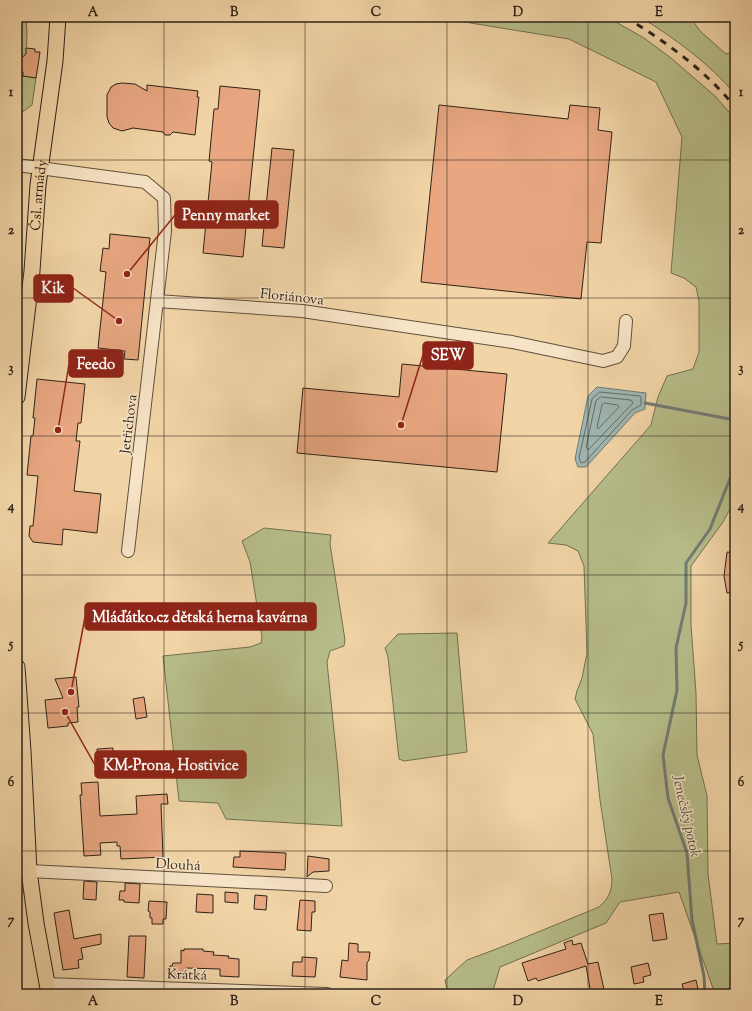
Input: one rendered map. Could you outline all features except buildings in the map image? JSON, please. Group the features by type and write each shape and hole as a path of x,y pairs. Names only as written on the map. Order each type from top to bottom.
{"main road":[{"name":"Čsl. armády","path":"17,397 32,271 40,169 55,61 58,17"},
{"path":"17,667 29,871 48,989"}],"street":[{"path":"17,164 40,169 145,182 164,198 165,230 157,302"},
{"name":"Floriánova","path":"157,302 302,311 512,342 603,361 617,357 624,346 626,321"},
{"name":"Jetřichova","path":"128,551 157,302"},
{"name":"Dlouhá","path":"29,871 326,886"},
{"name":"Krátká","path":"48,989 326,994"}],"green space":[{"path":"17,17 26,17 27,34 26,57 22,57 19,60 18,66 21,69 24,69 23,76 36,78 32,105 17,116"},
{"path":"434,17 607,17 644,38 671,58 716,97 735,119 735,500 723,522 691,566 691,625 696,693 697,755 707,796 708,874 717,944 735,943 735,984 720,994 715,994 679,892 620,902 606,923 500,967 492,994 448,994 445,980 467,960 599,907 605,901 610,891 612,879 600,800 593,734 575,699 582,678 587,653 584,566 578,551 566,545 548,543 651,425 658,397 667,376 693,369 699,352 699,301 696,287 684,278 671,273 682,137 656,82 569,39"},
{"path":"640,17 690,17 700,31 726,54 735,51 735,94 715,72 703,62 665,33"},
{"path":"264,528 331,535 330,544 345,640 344,646 330,651 327,662 342,826 226,819 218,803 179,801 163,656 250,647 261,643 262,637 250,562 242,541"},
{"path":"457,633 467,752 404,761 399,759 388,657 385,648 398,634"}],"water":[{"path":"597,387 646,393 645,409 635,413 586,467 578,467 575,459 588,396"}],"waterway":[{"name":"Jenečský potok","path":"735,383 731,397 735,410"},
{"path":"645,403 735,420"},
{"name":"Jenečský potok","path":"705,994 704,976 692,920 687,853 668,798 663,755 677,690 676,648 686,603 686,563 710,529 735,466"}],"railway":[{"path":"625,17 684,57 711,81 735,107"}],"place":[{"name":"Penny market","path":"127,274"},
{"name":"Kik","path":"119,321"},
{"name":"SEW","path":"401,425"},
{"name":"Feedo","path":"58,430"},
{"name":"Mláďátko.cz dětská herna kavárna","path":"71,692"},
{"name":"KM-Prona, Hostivice","path":"65,712"}]}
